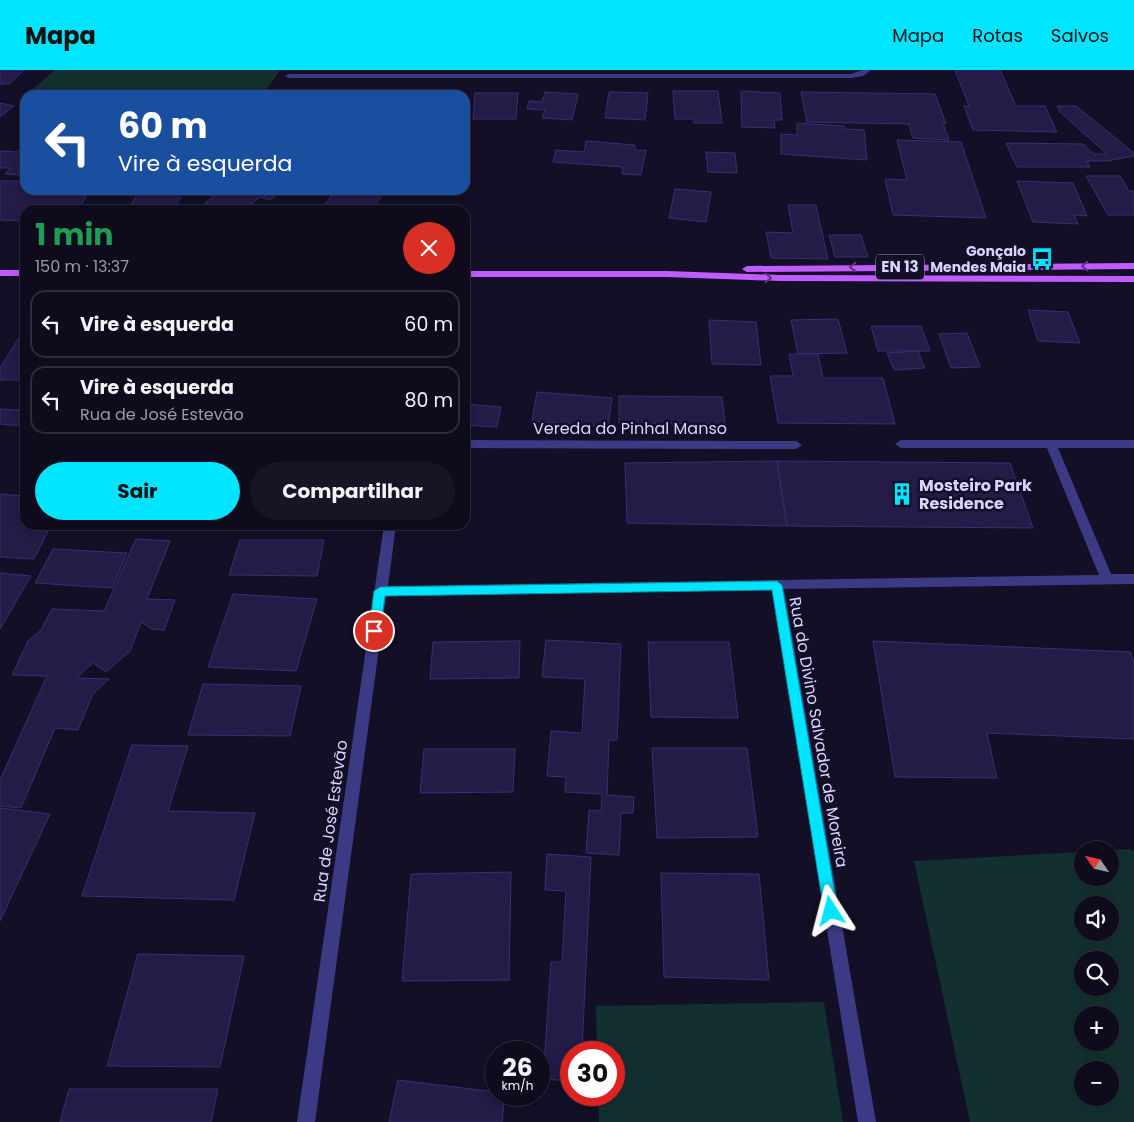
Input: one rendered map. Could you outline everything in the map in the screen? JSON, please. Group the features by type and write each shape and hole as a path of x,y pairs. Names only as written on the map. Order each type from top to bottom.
{"main road":[{"name":"EN 13","path":"667,274 774,268 1134,266"},
{"path":"0,273 20,273"},
{"name":"EN 13","path":"470,274 667,274 789,278 1134,279"}],"street":[{"path":"289,76 427,73 782,73 851,76 867,70"},
{"name":"Vereda do Pinhal Manso","path":"470,444 796,445"},
{"path":"901,444 1134,444"},
{"path":"1051,445 1107,579"},
{"name":"Rua de José Estevão","path":"306,1122 389,530"},
{"path":"380,591 1134,579"},
{"name":"Rua do Divino Salvador de Moreira","path":"777,585 867,1122"}],"green space":[{"path":"55,70 280,70 266,90 32,90"},
{"path":"1130,849 1134,852 1134,1122 970,1122 914,861 1074,852 1074,886 1119,886 1119,850"},
{"path":"824,1002 843,1122 599,1122 598,1106 625,1106 625,1041 597,1041 596,1006"}],"building":[{"path":"0,70 24,70 9,84 0,84"},
{"path":"955,70 1000,70 1016,106 1045,106 1057,132 973,130 964,106 969,106"},
{"path":"673,91 718,91 722,123 694,123 693,119 675,119"},
{"path":"741,91 780,93 782,120 774,120 775,128 742,127"},
{"path":"545,92 578,94 572,120 542,118 545,110 527,109 529,101 542,102"},
{"path":"609,92 648,93 645,120 605,118"},
{"path":"801,92 935,94 946,124 943,124 949,140 913,138 909,124 807,122"},
{"path":"475,93 518,93 516,119 473,119"},
{"path":"0,103 14,106 0,117"},
{"path":"1057,106 1076,106 1134,153 1134,156 1107,161 1087,161 1090,167 1017,167 1006,143 1083,144 1094,154 1107,154 1060,112"},
{"path":"797,123 844,126 844,129 864,130 867,160 781,154 781,134 797,135"},
{"path":"897,140 961,142 986,218 893,215 885,179 907,180"},
{"path":"586,141 635,145 635,150 646,150 641,175 622,174 623,167 553,162 556,150 584,152"},
{"path":"20,149 20,175 5,174 10,168 0,168 0,151 17,152"},
{"path":"706,152 735,153 737,173 708,172"},
{"path":"1086,176 1120,176 1129,191 1134,191 1134,215 1108,215"},
{"path":"0,181 20,181 20,195 87,195 81,205 20,205 20,221 0,220"},
{"path":"1017,181 1073,183 1087,216 1074,215 1078,224 1033,222"},
{"path":"675,189 711,192 706,222 669,218"},
{"path":"137,195 182,195 176,205 131,205"},
{"path":"215,195 276,195 270,200 260,197 250,205 212,205 205,203"},
{"path":"332,195 382,195 375,205 325,205"},
{"path":"788,205 816,205 828,259 771,258 766,232 793,233"},
{"path":"829,235 861,235 868,257 835,257"},
{"path":"1028,310 1068,312 1080,343 1038,341"},
{"path":"838,319 847,353 798,354 791,320"},
{"path":"709,320 756,322 761,365 712,364"},
{"path":"871,326 921,326 930,351 878,351"},
{"path":"967,333 980,367 951,368 939,334"},
{"path":"20,336 20,380 0,380 0,368"},
{"path":"918,351 925,368 894,370 887,353"},
{"path":"789,354 818,354 823,378 883,378 895,424 778,423 770,376 793,376"},
{"path":"537,392 612,398 608,427 532,421"},
{"path":"619,396 722,397 725,424 619,423"},
{"path":"470,404 501,407 497,427 470,425"},
{"path":"0,409 20,410 20,426 0,424"},
{"path":"777,461 787,526 627,523 625,463"},
{"name":"Mosteiro Park Residence","path":"777,461 1010,463 1033,528 787,526"},
{"path":"0,494 20,496 20,530 48,530 34,559 0,557"},
{"path":"136,539 170,541 147,599 175,600 164,630 152,629 141,622 130,651 106,672 93,663 76,678 109,679 93,694 78,730 55,728 21,808 0,806 0,780 47,676 12,675 28,641 41,630 52,609 104,611"},
{"path":"240,540 324,540 317,576 229,575"},
{"path":"53,549 127,553 112,588 35,583"},
{"path":"0,573 31,576 0,629"},
{"path":"233,594 317,599 296,671 208,667"},
{"path":"546,640 621,644 617,740 609,740 607,795 634,797 633,813 621,813 619,855 586,853 589,810 601,811 602,794 565,792 566,777 547,776 551,731 582,733 585,679 542,677"},
{"path":"520,641 519,678 430,679 433,642"},
{"path":"873,641 1130,652 1134,662 1134,739 987,733 997,778 895,777"},
{"path":"648,642 729,642 738,718 651,717"},
{"path":"203,684 301,686 290,736 188,735"},
{"path":"132,745 188,746 168,811 255,813 234,900 82,896"},
{"path":"652,748 747,748 758,837 657,838"},
{"path":"424,749 515,749 513,792 420,793"},
{"path":"0,808 50,814 0,921"},
{"path":"547,854 591,857 583,1041 560,1041 560,1080 550,1080 550,1041 546,1041 551,962 562,962 566,891 545,890"},
{"path":"511,872 509,980 402,981 411,874"},
{"path":"661,873 759,874 769,980 664,977"},
{"path":"138,954 244,956 220,1067 107,1066"},
{"path":"398,1080 485,1091 485,1106 504,1106 502,1122 389,1122"},
{"path":"69,1089 218,1089 211,1122 60,1122"}],"place":[{"name":"Gonçalo Mendes Maia","path":"1042,259"},
{"name":"Mosteiro Park Residence","path":"902,494"}],"route":[{"path":"374,631 380,591 777,585 831,911"}]}
